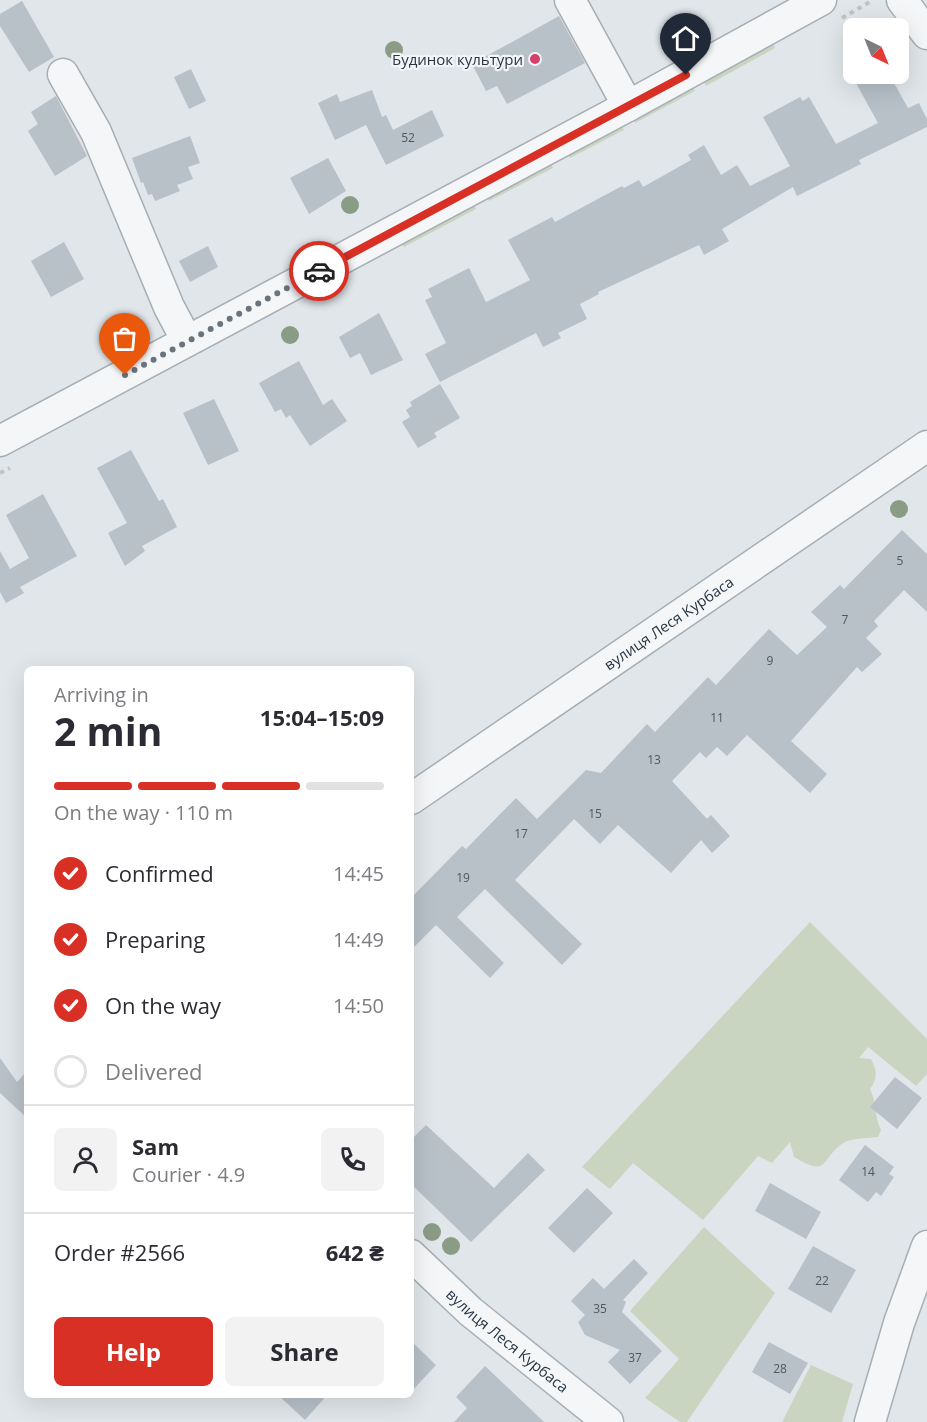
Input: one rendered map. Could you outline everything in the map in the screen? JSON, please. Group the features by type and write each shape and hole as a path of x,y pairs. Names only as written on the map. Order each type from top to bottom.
{"street":[{"path":"570,0 628,106"},
{"path":"0,441 628,106 821,0"},
{"path":"902,0 927,34"},
{"path":"63,74 96,132 169,307 187,341"},
{"name":"вулиця Леся Курбаса","path":"414,797 927,446"},
{"path":"870,1422 899,1323 927,1246"},
{"name":"вулиця Леся Курбаса","path":"414,1258 471,1312 608,1422"}],"green space":[{"path":"769,37 775,48 706,86 700,75"},
{"path":"690,81 695,91 635,123 630,113"},
{"path":"618,118 624,130 570,158 564,146"},
{"path":"548,157 553,168 489,201 484,191"},
{"path":"471,199 476,209 404,247 398,236"},
{"path":"810,922 927,1039 927,1074 916,1086 868,1047 859,1058 871,1059 875,1070 875,1078 870,1089 881,1130 878,1137 845,1142 820,1166 814,1166 794,1157 790,1142 772,1163 758,1156 703,1220 633,1163 610,1189 582,1167"},
{"path":"704,1227 775,1293 687,1422 680,1422 645,1398 679,1359 630,1311"},
{"path":"811,1365 853,1384 842,1422 782,1422"}],"building":[{"path":"22,1 54,57 29,72 0,26 0,14"},
{"name":"Будинок культури","path":"559,16 585,63 507,104 497,86 486,91 472,64"},
{"path":"191,69 206,101 189,109 174,77"},
{"path":"857,84 895,84 908,108 919,103 927,119 927,127 859,160 861,164 797,196 793,187 722,229 729,241 704,255 699,245 598,292 599,294 580,304 587,319 558,333 561,338 543,347 536,333 440,382 425,354 446,343 425,300 432,297 428,289 469,268 486,302 530,280 508,240 552,217 555,222 622,186 624,188 639,180 643,187 691,160 688,155 704,145 721,175 737,165 750,186 790,166 763,117 800,97 803,101 809,97 836,144 878,123"},
{"path":"372,90 382,117 386,115 393,130 432,110 444,136 386,165 366,125 335,140 318,103 337,94 340,102"},
{"path":"56,96 87,156 55,176 28,131 38,124 31,112"},
{"path":"190,136 200,163 188,167 193,179 177,185 180,191 155,201 152,194 148,195 143,182 141,183 132,158"},
{"path":"328,158 346,191 309,214 290,178"},
{"path":"64,242 84,279 51,297 31,261"},
{"path":"208,246 218,267 190,282 179,261"},
{"path":"379,313 403,360 371,375 360,353 350,358 339,337"},
{"path":"299,361 323,405 332,399 347,421 310,446 290,415 286,418 281,409 275,412 259,383"},
{"path":"440,384 460,418 434,433 437,437 418,448 402,422 410,417 406,410 412,406 410,402"},
{"path":"214,399 239,451 208,465 183,413"},
{"path":"131,450 159,501 163,499 177,527 142,546 145,551 125,566 108,533 127,523 97,468"},
{"path":"43,494 77,556 20,587 24,593 6,603 0,592 0,551 10,569 29,558 6,515"},
{"path":"902,530 927,554 927,612 904,590 874,621 878,626 866,638 882,654 862,672 857,667 791,741 827,774 810,793 747,735 727,756 717,747 706,758 700,752 672,781 707,819 711,815 730,836 712,853 701,840 671,873 618,825 600,844 574,819 515,880 582,944 562,965 485,889 457,917 504,963 490,978 436,925 414,947 414,895 462,846 466,849 516,798 537,819 586,770 601,773 647,724 655,732 708,677 716,685 769,629 797,655 827,627 811,612 840,585 844,589"},
{"path":"0,1058 17,1082 24,1074 24,1115 0,1093"},
{"path":"895,1077 922,1098 897,1129 870,1107"},
{"path":"426,1125 494,1188 528,1153 545,1170 471,1242 414,1187 414,1137"},
{"path":"865,1145 894,1167 889,1174 894,1177 881,1196 876,1192 868,1202 839,1180"},
{"path":"770,1183 821,1212 806,1239 755,1211"},
{"path":"587,1188 613,1213 574,1253 548,1228"},
{"path":"813,1246 856,1270 831,1313 788,1289"},
{"path":"634,1259 648,1273 623,1300 626,1302 622,1312 662,1351 630,1384 608,1362 620,1350 585,1335 578,1322 585,1315 571,1301 593,1278 604,1289"},
{"path":"769,1342 808,1363 790,1394 752,1372"},
{"path":"414,1344 436,1365 414,1389"},
{"path":"485,1366 544,1422 454,1422 467,1408 456,1397"},
{"path":"281,1398 324,1398 305,1420"}],"way so far":[{"path":"125,375 319,271"}],"place":[{"name":"Будинок культури","path":"535,59"}],"route":[{"path":"319,271 686,75"}]}
